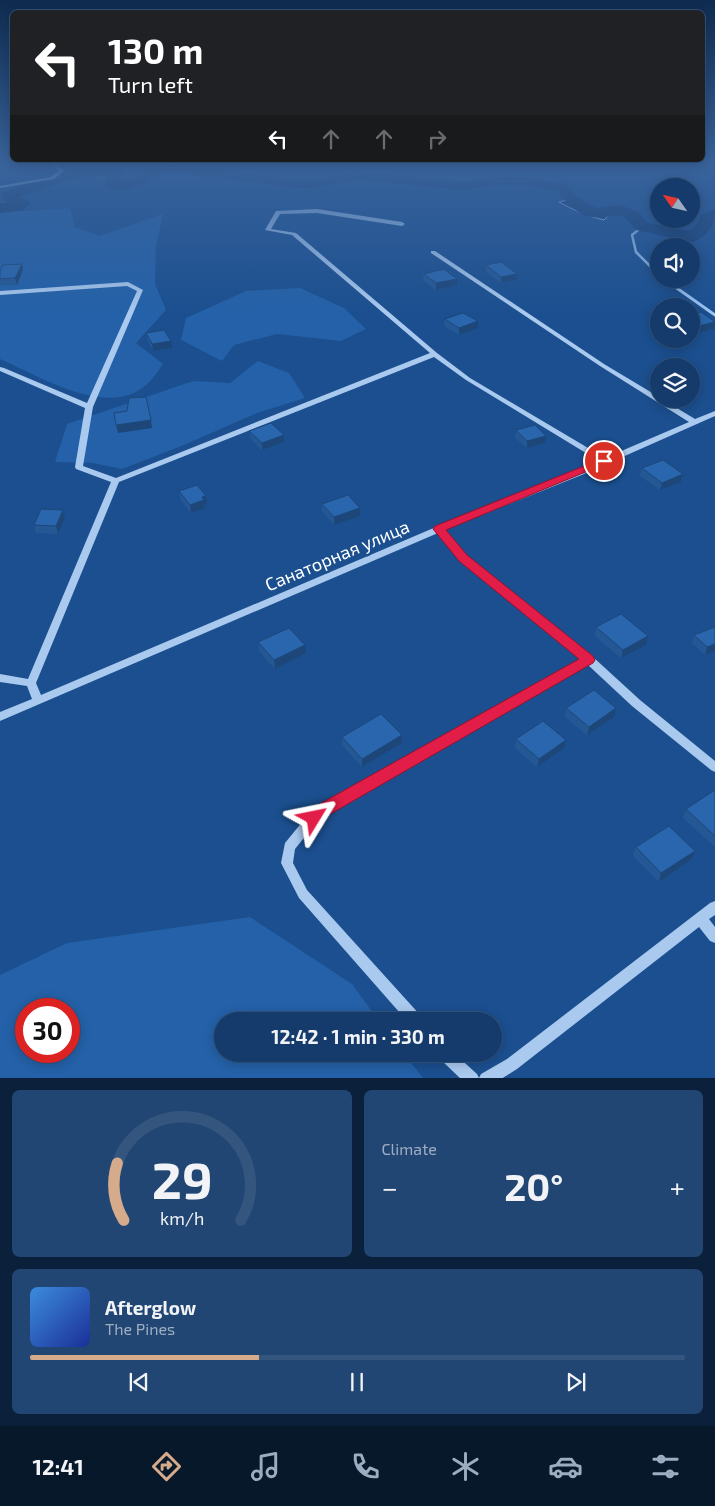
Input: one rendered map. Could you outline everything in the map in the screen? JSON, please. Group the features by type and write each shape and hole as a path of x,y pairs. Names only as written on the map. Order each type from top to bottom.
{"street":[{"path":"278,212 268,230 294,234 435,354 468,379 604,461"},
{"path":"325,212 402,224"},
{"path":"433,252 602,365 694,422"},
{"path":"0,293 128,284 140,290 89,407 79,466 116,482"},
{"path":"38,701 31,683 116,482 435,354"},
{"path":"2,369 89,407"},
{"name":"Санаторная улица","path":"0,717 439,529 715,414"},
{"path":"439,529 463,558 589,660 636,703 715,767"},
{"path":"408,1012 304,894 287,864 289,847 321,811 589,660"},
{"path":"0,678 31,683"},
{"path":"486,1078 512,1064 715,907"},
{"path":"700,919 715,937"},
{"path":"454,1062 472,1078"}],"shaded area":[{"path":"71,212 75,227 99,236 163,214 156,246 155,284 166,310 136,343 163,364 149,383 130,394 113,398 93,396 53,384 0,359 0,213"},
{"path":"581,212 607,212 610,214 604,220"},
{"path":"300,288 344,308 366,329 341,341 277,334 234,345 222,361 181,340 186,318 246,291"},
{"path":"258,361 289,373 305,398 257,413 184,445 122,469 93,463 55,462 67,424 193,381 230,383"},
{"path":"250,917 352,984 372,1012 214,1012 214,1062 410,1062 423,1078 0,1078 0,975 67,943"}],"building":[{"path":"501,262 517,274 501,277 486,265"},
{"path":"22,264 15,278 0,279 0,271 3,265"},
{"path":"444,269 457,279 436,283 424,274"},
{"path":"701,312 715,322 700,326"},
{"path":"463,313 478,321 459,328 445,319"},
{"path":"164,330 171,341 152,344 146,333"},
{"path":"146,397 151,420 116,425 114,413 127,411 129,398"},
{"path":"271,423 284,435 262,443 249,431"},
{"path":"535,425 546,436 527,441 516,430"},
{"path":"663,460 683,474 662,483 642,468"},
{"path":"197,485 206,496 202,497 204,500 190,505 179,491"},
{"path":"348,495 360,508 334,517 322,504"},
{"path":"41,509 63,510 56,526 34,525"},
{"path":"621,614 648,636 623,650 596,627"},
{"path":"715,627 715,644 707,647 694,635"},
{"path":"289,628 305,645 274,660 258,642"},
{"path":"594,690 616,708 589,727 566,708"},
{"path":"381,714 402,735 362,759 342,737"},
{"path":"543,721 566,740 539,759 516,739"},
{"path":"715,790 715,836 686,809"},
{"path":"669,826 695,851 661,873 636,847"}],"waterway":[{"path":"592,212 599,212"},
{"path":"626,212 633,215 642,227 692,237 704,227 707,218 715,214"},
{"path":"642,227 632,235 636,252 650,266"},
{"path":"677,288 715,315"}],"route":[{"path":"314,818 321,811 589,660 463,558 439,529 604,461"}]}
